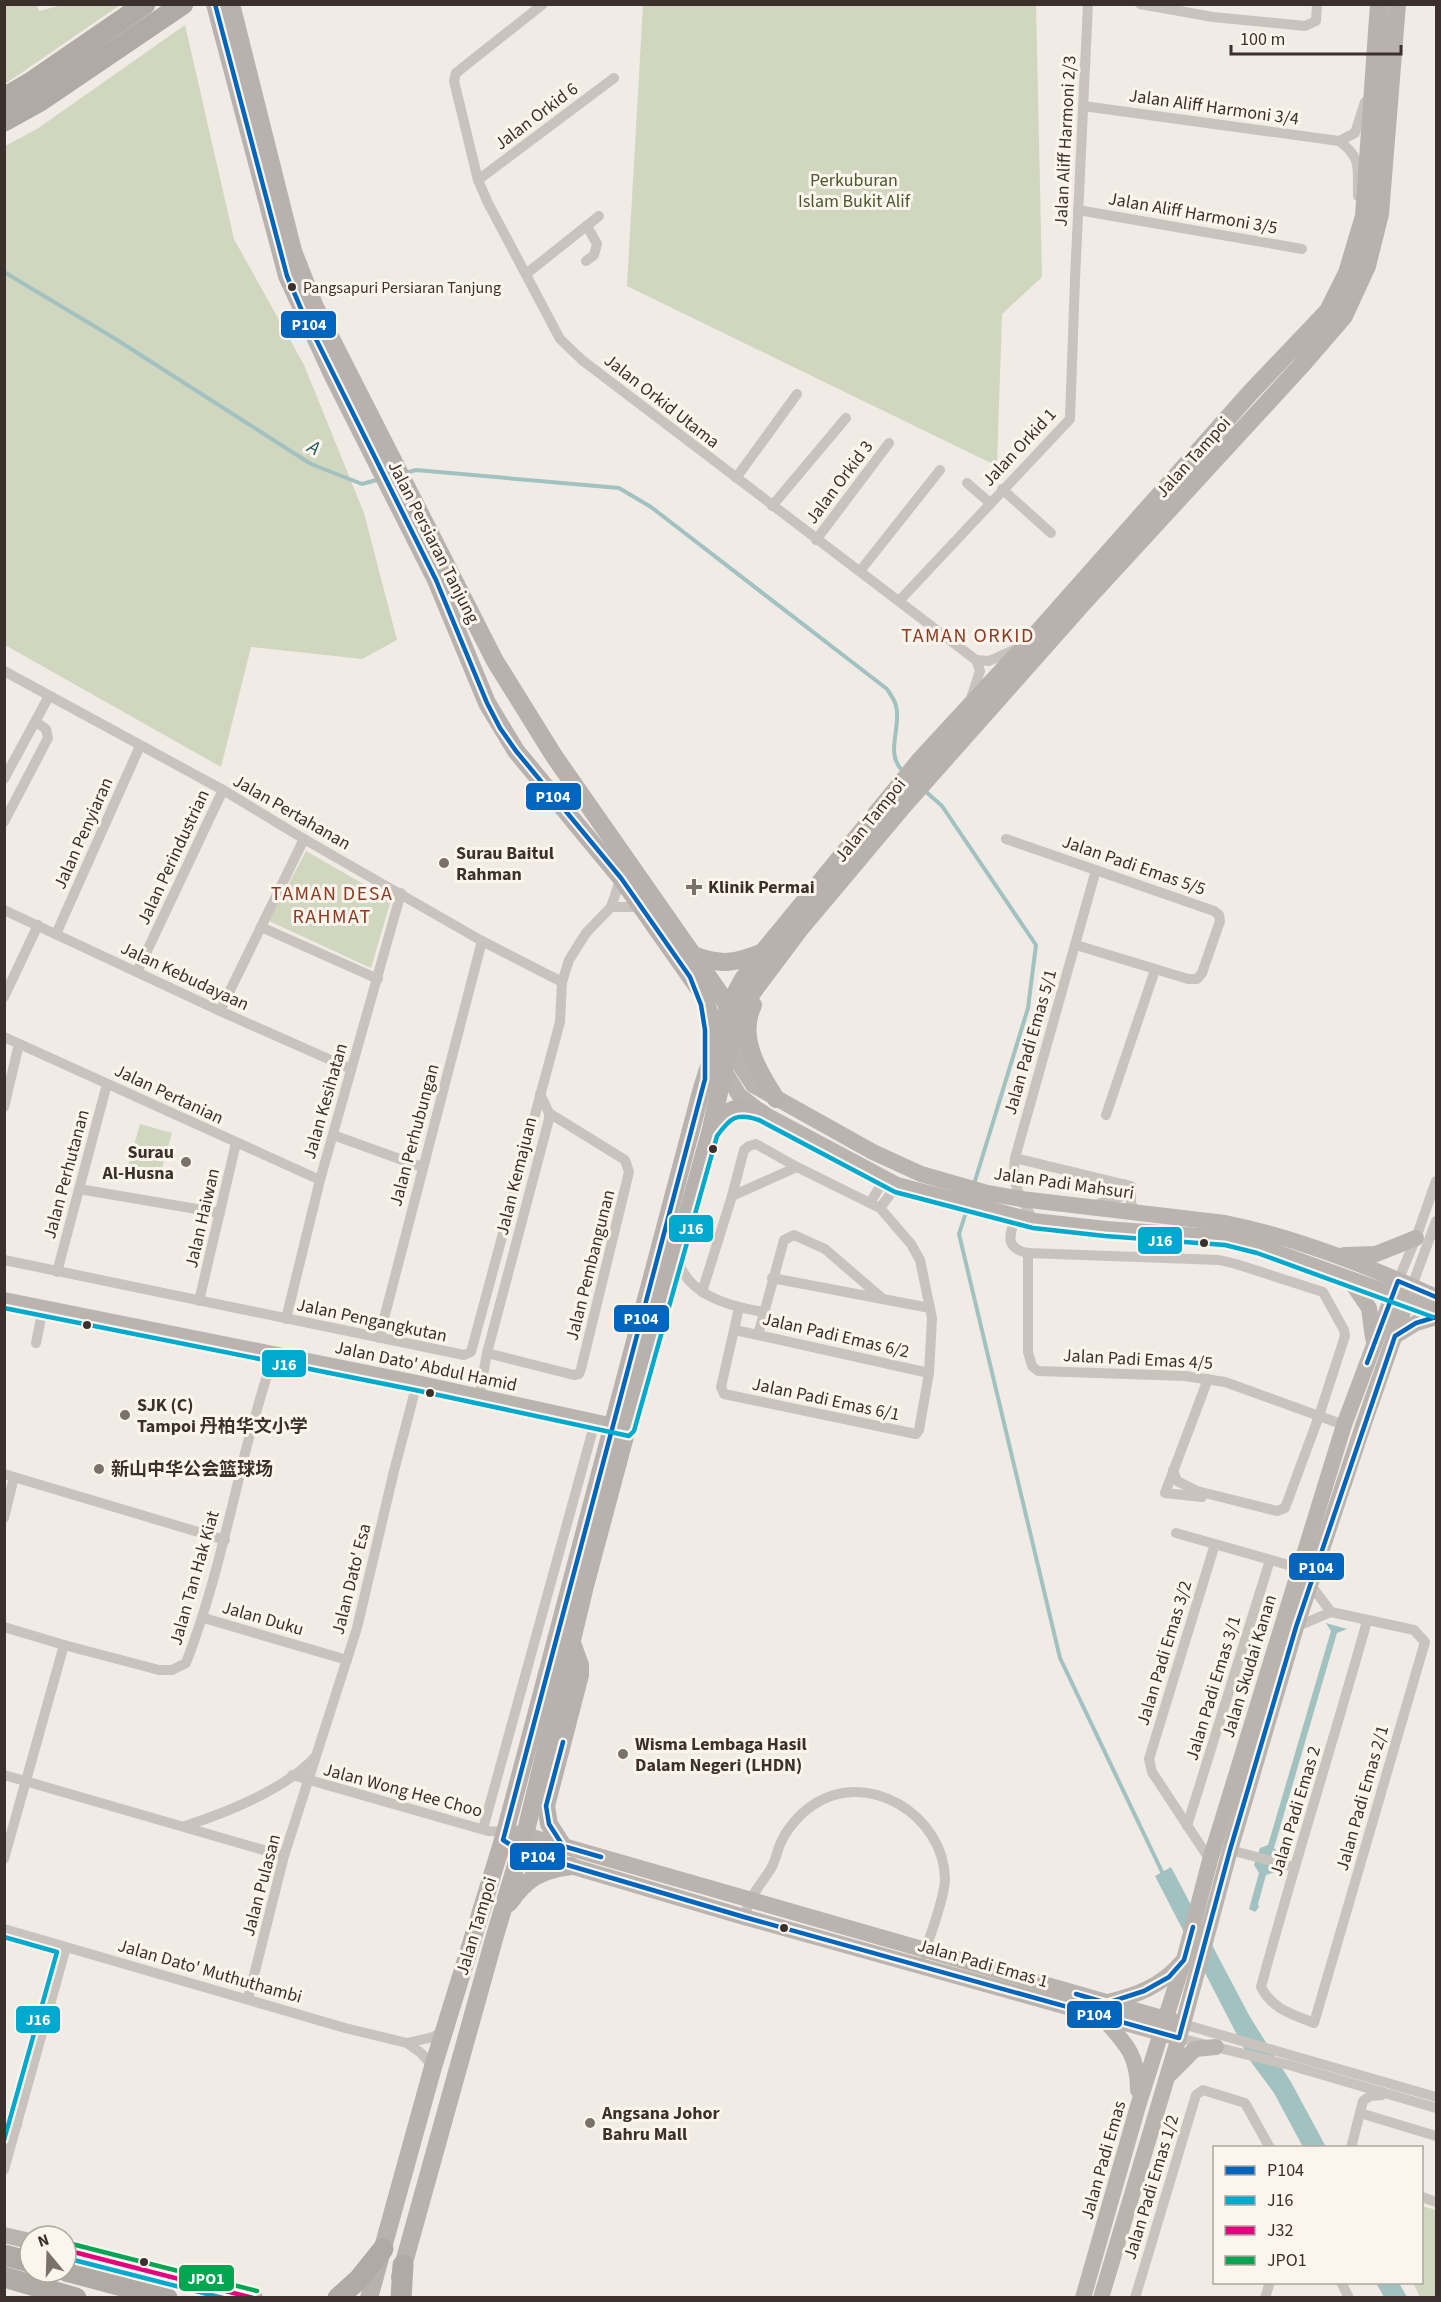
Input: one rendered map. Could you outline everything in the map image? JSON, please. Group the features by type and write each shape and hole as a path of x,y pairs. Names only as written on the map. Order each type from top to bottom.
{"highway":[{"path":"4,98 33,81 146,4"},
{"path":"4,121 40,101 183,4"},
{"path":"338,2298 359,2279 383,2246"},
{"path":"401,2298 405,2259"},
{"path":"78,2274 167,2298"},
{"path":"4,2277 76,2298"}],"main road":[{"name":"Jalan Persiaran Tanjung","path":"215,4 287,276 323,354 436,580 487,703 500,728 516,751 621,878 704,996 724,1036 724,1070"},
{"name":"Jalan Persiaran Tanjung","path":"231,4 293,251 315,307 478,628 525,711 728,1007"},
{"name":"Jalan Tampoi","path":"369,2298 444,2032 495,1833 611,1425 705,1079 724,1036 752,990 897,800 921,759 1030,641 1250,393 1287,357 1328,311 1347,273 1364,216 1379,4"},
{"name":"Jalan Tampoi","path":"724,1036 728,1007 743,979 763,952 897,800 933,772 1344,316 1367,266 1380,214 1397,4"},
{"path":"500,728 520,750 525,753 533,752 536,745 525,711"},
{"path":"776,1099 757,1070 750,1046 748,1020 762,989 789,954 799,930"},
{"path":"693,955 712,962 724,962 746,959 763,952"},
{"path":"690,977 701,1005 705,1030 705,1079"},
{"name":"Jalan Tampoi","path":"393,2298 523,1843 572,1642 611,1425 676,1249 710,1132 724,1070"},
{"path":"710,1132 721,1117 734,1109 749,1108 762,1113"},
{"path":"563,1846 549,1824 546,1806 580,1675 580,1665 572,1642"},
{"path":"501,1915 517,1892 536,1875 549,1869 571,1866"}],"street":[{"name":"Jalan Orkid Utama","path":"543,4 456,73 454,81 478,180 560,339 582,360 976,660"},
{"name":"Jalan Aliff Harmoni 2/3","path":"1075,279 1088,4"},
{"path":"1140,4 1213,17 1305,26 1316,21 1317,4"},
{"path":"1213,17 1215,4"},
{"path":"1353,254 1358,198 1357,160 1351,150 1339,141 1355,133 1361,120 1374,68"},
{"name":"Jalan Orkid 6","path":"478,180 614,78"},
{"name":"Jalan Aliff Harmoni 3/4","path":"1083,106 1339,141"},
{"name":"Jalan Aliff Harmoni 3/5","path":"1078,210 1302,249"},
{"path":"526,274 599,216"},
{"path":"586,261 594,255 597,244 587,226"},
{"name":"Jalan Orkid 1","path":"900,600 1070,419 1075,279"},
{"path":"736,478 797,394"},
{"path":"772,506 846,418"},
{"name":"Jalan Orkid 3","path":"816,540 889,443"},
{"path":"860,571 940,470"},
{"path":"967,483 990,502"},
{"path":"1002,489 1051,533"},
{"path":"965,712 980,671 976,660 989,661 1002,657 1030,641"},
{"name":"Jalan Pertahanan","path":"4,671 223,790 482,941 562,982"},
{"path":"4,779 49,696"},
{"path":"4,822 48,738 46,729 36,722"},
{"name":"Jalan Penyiaran","path":"56,934 140,746"},
{"name":"Jalan Perindustrian","path":"137,972 223,790"},
{"path":"220,1011 304,839"},
{"name":"Jalan Padi Emas 5/5","path":"1006,839 1214,911 1219,915 1220,921 1213,942 1202,973 1197,980 1155,969"},
{"name":"Jalan Padi Emas 5/1","path":"1034,1221 1014,1183 1012,1173 1031,1095 1096,870"},
{"name":"Jalan Kemajuan","path":"479,1397 487,1353 549,1113 540,1094 560,1022 562,982 576,946 611,907 621,878"},
{"name":"Jalan Kesihatan","path":"286,1319 320,1180 378,979 400,893"},
{"path":"611,907 641,907"},
{"name":"Jalan Kebudayaan","path":"4,910 220,1011 351,1069"},
{"path":"4,997 38,926"},
{"path":"261,927 378,979"},
{"name":"Jalan Perhubungan","path":"379,1338 482,941"},
{"path":"1076,945 1155,969 1106,1115"},
{"name":"Jalan Padi Mahsuri","path":"724,1036 753,1085 873,1152 921,1174 947,1191"},
{"name":"Jalan Pertanian","path":"4,1037 320,1180"},
{"path":"4,1107 19,1044"},
{"name":"Jalan Padi Mahsuri","path":"724,1070 739,1095 762,1113 891,1181 984,1200 1015,1217 1034,1221 1226,1238 1259,1246 1349,1279 1437,1297"},
{"name":"Jalan Perhutanan","path":"57,1272 107,1084"},
{"name":"Jalan Pengangkutan","path":"4,1260 464,1355 471,1352 540,1094"},
{"name":"Jalan Pembangunan","path":"487,1353 574,1375 579,1374 581,1369 629,1172 625,1160 549,1113"},
{"path":"333,1135 422,1167"},
{"name":"Jalan Haiwan","path":"200,1301 236,1143"},
{"name":"Jalan Padi Emas 6/1","path":"702,1292 744,1150 749,1146 756,1144 875,1206 911,1244 920,1260 932,1318 929,1373 916,1434 724,1394 721,1387 739,1308"},
{"path":"1015,1158 1128,1185"},
{"path":"732,1196 797,1167"},
{"path":"875,1206 891,1181"},
{"path":"1402,1290 1416,1238 1437,1181"},
{"path":"1083,1206 1120,1197 1128,1185"},
{"path":"1128,1185 1135,1212"},
{"path":"79,1189 220,1213"},
{"name":"Jalan Padi Mahsuri","path":"984,1200 1021,1198 1250,1228 1331,1254 1437,1310"},
{"path":"1015,1217 1010,1238 1012,1246 1017,1251 1219,1260 1323,1292 1345,1336 1319,1416 1285,1508 1282,1511 1197,1491 1174,1477 1173,1470"},
{"path":"1402,1290 1437,1221"},
{"path":"758,1335 784,1240 794,1235 825,1249 883,1299"},
{"path":"1331,1254 1376,1254 1416,1238"},
{"path":"676,1249 686,1280 702,1292 739,1308 763,1312"},
{"name":"Jalan Padi Emas 4/5","path":"1028,1253 1028,1352 1032,1366 1038,1371 1208,1379 1225,1382 1344,1425"},
{"path":"772,1278 930,1308"},
{"path":"1349,1279 1369,1308 1374,1343"},
{"name":"Jalan Skudai Kanan","path":"1164,2026 1210,1860 1308,1575 1395,1336 1402,1290"},
{"name":"Jalan Skudai Kanan","path":"1181,2031 1230,1850 1296,1627 1344,1425 1374,1343 1402,1290"},
{"name":"Jalan Dato' Abdul Hamid","path":"4,1300 417,1383 611,1425"},
{"path":"36,1343 43,1308"},
{"path":"1395,1336 1416,1323 1437,1317"},
{"name":"Jalan Padi Emas 6/2","path":"735,1330 929,1373"},
{"name":"Jalan Tan Hak Kiat","path":"4,1627 159,1670 172,1670 186,1663 204,1618 240,1472 273,1354"},
{"path":"1208,1379 1165,1493 1226,1499"},
{"name":"Jalan Dato' Esa","path":"309,1781 357,1628 417,1383"},
{"path":"4,1518 9,1476 225,1540"},
{"path":"1176,1533 1270,1560 1308,1575 1331,1612 1296,1627"},
{"name":"Jalan Padi Emas 3/2","path":"1187,1826 1152,1772 1149,1759 1215,1544"},
{"name":"Jalan Padi Emas 3/1","path":"1187,1826 1270,1560"},
{"name":"Jalan Padi Emas 2/1","path":"1277,2008 1314,2023 1425,1642 1414,1630 1331,1612"},
{"name":"Jalan Duku","path":"204,1618 347,1660"},
{"name":"Jalan Padi Emas 2","path":"1277,2008 1267,1998 1261,1987 1367,1621"},
{"path":"4,1859 64,1645"},
{"path":"185,1826 236,1809 306,1767 318,1754"},
{"path":"4,1775 284,1856"},
{"name":"Jalan Wong Hee Choo","path":"292,1776 495,1833"},
{"name":"Jalan Pulasan","path":"248,1999 284,1856 309,1781"},
{"path":"744,1917 750,1900 768,1873 791,1826 812,1806 840,1793 861,1791 880,1795 899,1802 919,1819 932,1836 941,1854 945,1880 922,1958"},
{"path":"1187,1826 1210,1860"},
{"path":"495,1833 523,1843"},
{"name":"Jalan Padi Emas 1","path":"523,1843 563,1846 750,1900 922,1958"},
{"name":"Jalan Padi Emas 1","path":"523,1843 571,1866 744,1917 922,1958 1181,2031 1224,2049 1437,2108"},
{"path":"1230,1850 1294,1867"},
{"name":"Jalan Dato' Muthuthambi","path":"4,1929 345,2028 406,2043 421,2053 433,2067"},
{"path":"4,2170 66,1947"},
{"path":"1138,2106 1138,2073 1135,2059 1105,2009 1169,1977 1185,1955"},
{"name":"Jalan Padi Emas","path":"1083,2298 1138,2106 1164,2026"},
{"name":"Jalan Padi Emas 1","path":"1181,2031 1233,2038 1437,2097"},
{"name":"Jalan Padi Emas","path":"1101,2298 1181,2031"},
{"name":"Jalan Dato' Muthuthambi","path":"406,2043 444,2032"},
{"path":"1166,2079 1196,2049 1224,2049"},
{"path":"1346,2082 1356,2089 1363,2101"},
{"name":"Jalan Padi Emas 1/2","path":"1135,2298 1196,2095 1203,2090 1245,2103 1269,2146"},
{"path":"1352,2146 1363,2101 1370,2096 1391,2095"},
{"path":"1360,2113 1437,2136"},
{"path":"4,2121 17,2125"},
{"path":"78,2253 255,2298"},
{"path":"1342,2284 1349,2298"}],"green space":[{"path":"5,4 37,5 39,11 62,5 120,5 5,84"},
{"name":"Perkuburan Islam Bukit Alif","path":"643,5 1036,5 1042,277 1002,314 997,466 627,286"},
{"path":"185,25 234,239 304,365 364,513 397,640 362,659 251,647 221,767 5,645 5,146 37,129"},
{"path":"306,851 391,900 371,968 269,921"},
{"path":"140,1124 172,1133 159,1179 127,1170"},
{"path":"1423,2206 1436,2210 1436,2297 1420,2297 1414,2284 1423,2284"}],"water":[{"path":"1326,1623 1347,1629 1337,1633 1274,1848 1279,1853 1275,1872 1266,1875 1259,1907 1255,1912 1249,1909 1259,1873 1254,1865 1260,1848 1268,1845 1331,1631"},
{"path":"1171,1867 1250,2017 1291,2082 1325,2146 1302,2146 1274,2093 1251,2062 1155,1876"},
{"path":"1377,2284 1400,2284 1407,2297 1384,2297"}],"waterway":[{"name":"A","path":"4,272 114,338 311,464 362,484 380,479"},
{"path":"405,473 416,470 619,488 651,507 887,689 896,706 897,723 894,748 897,764 903,771"},
{"path":"924,790 942,806 1036,945 1028,1008 974,1184"},
{"path":"967,1209 959,1234 1060,1658 1164,1876"}],"transit line":[{"name":"P104","path":"215,4 287,276 302,311 436,580 487,703 500,728 516,751 621,878 690,977 701,1005 705,1030 705,1079 503,1840 520,1851 744,1917 1179,2038 1230,1850 1296,1627 1395,1336 1416,1323 1436,1317"},
{"name":"J16","path":"4,1308 415,1390 629,1436 634,1431 717,1136 734,1118 745,1117 759,1120 895,1192 1033,1228 1225,1245 1257,1253 1433,1317"},
{"name":"P104","path":"1367,1363 1398,1281 1436,1297"},
{"name":"P104","path":"563,1742 546,1806 549,1824 563,1846 601,1857"},
{"name":"P104","path":"1076,1994 1107,2003 1144,1991 1169,1977 1184,1960 1193,1927"},
{"name":"J16","path":"4,1937 57,1952 4,2140"},
{"name":"JPO1","path":"78,2246 257,2291"},
{"name":"J32","path":"78,2253 253,2298"},
{"name":"J16","path":"78,2261 223,2298"}],"place":[{"name":"Pangsapuri Persiaran Tanjung","path":"292,287"},
{"name":"Surau Baitul Rahman","path":"444,863"},
{"name":"Klinik Permai","path":"694,887"},
{"name":"Surau Al-Husna","path":"186,1162"},
{"name":"SJK (C) Tampoi 丹柏华文小学","path":"125,1415"},
{"name":"新山中华公会篮球场","path":"99,1469"},
{"name":"Wisma Lembaga Hasil Dalam Negeri (LHDN)","path":"623,1754"},
{"name":"Angsana Johor Bahru Mall","path":"590,2123"}],"district":[{"name":"TAMAN ORKID","path":"968,635"},
{"name":"TAMAN DESA RAHMAT","path":"332,904"}]}
